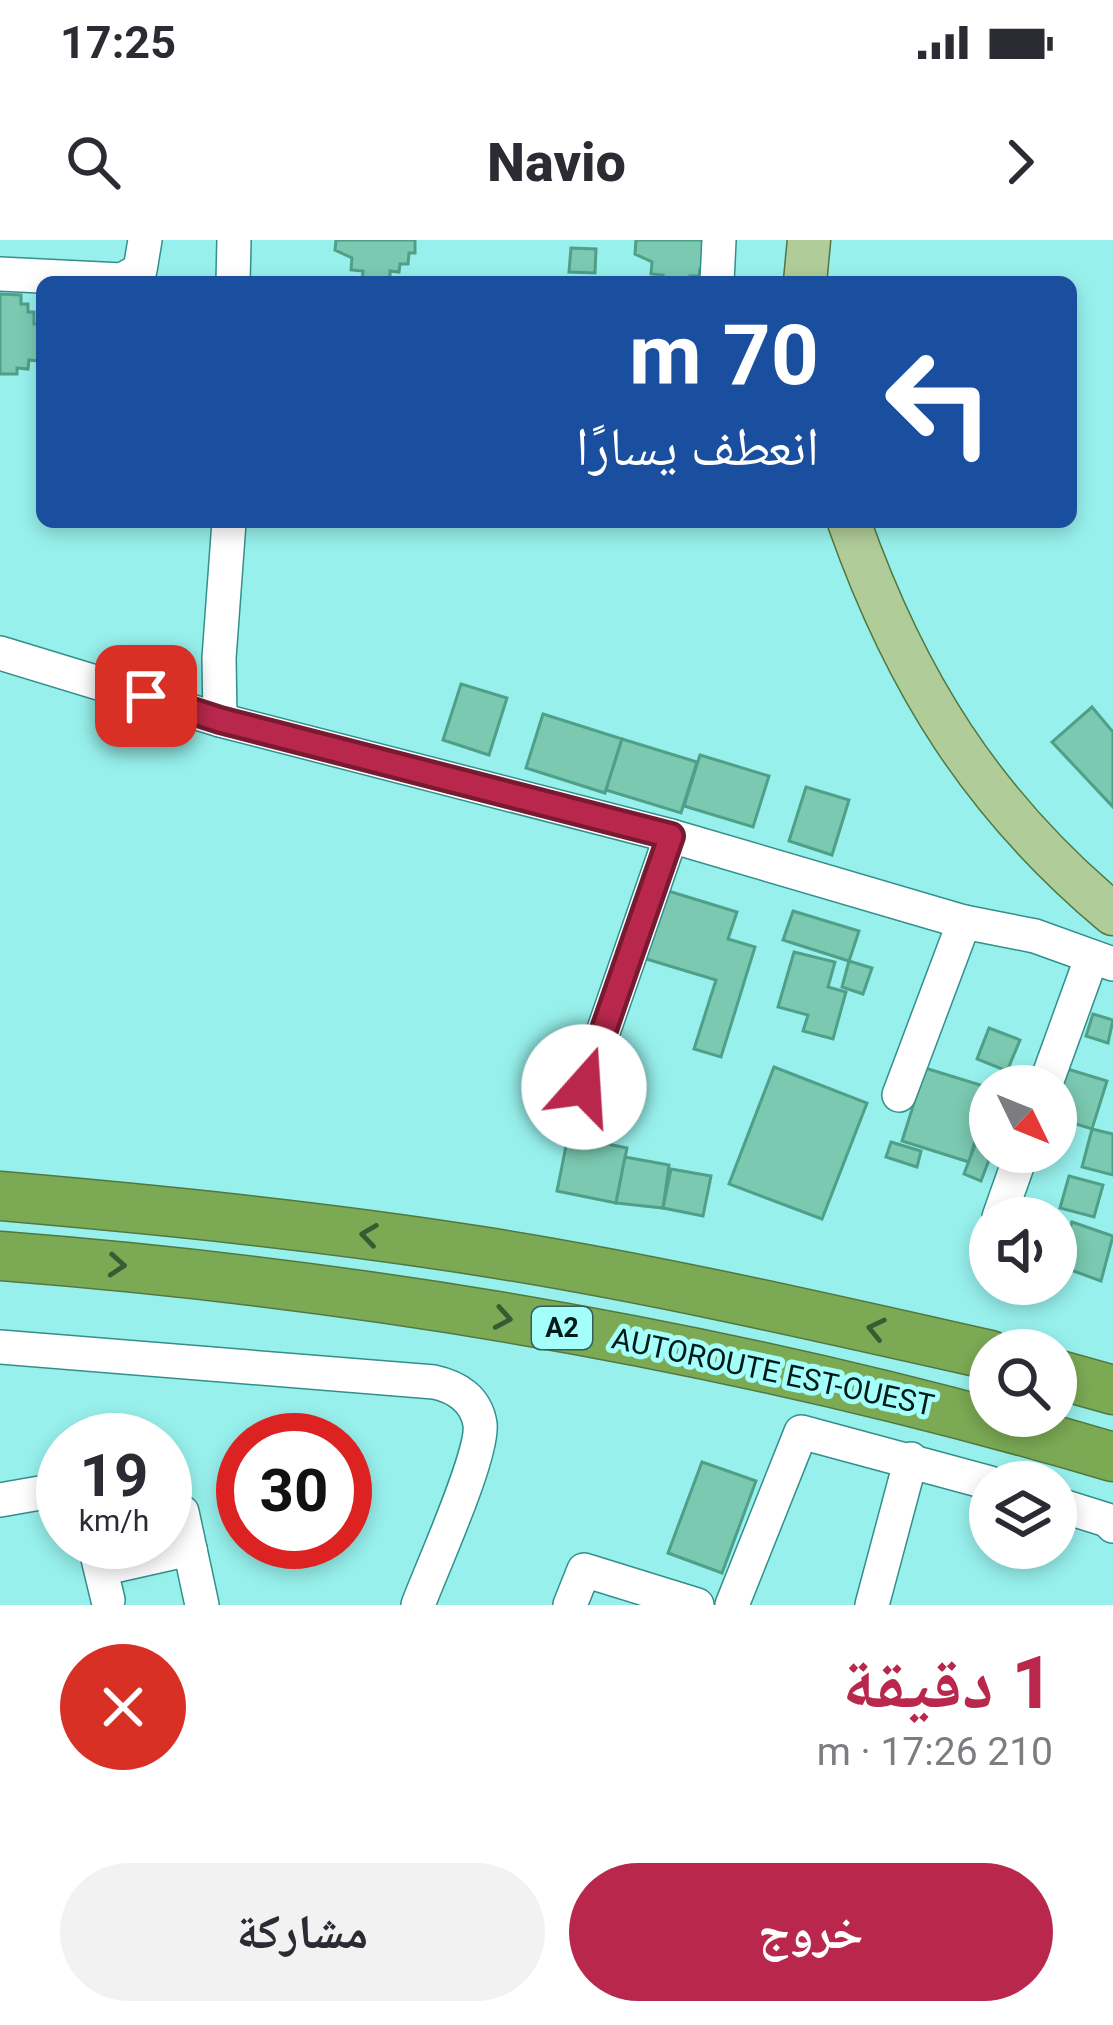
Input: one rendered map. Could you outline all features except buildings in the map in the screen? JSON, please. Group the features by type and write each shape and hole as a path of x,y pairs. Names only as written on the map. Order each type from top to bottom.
{"highway":[{"name":"AUTOROUTE EST-OUEST","path":"0,1196 223,1215 482,1251 750,1300 969,1350"},
{"name":"AUTOROUTE EST-OUEST","path":"0,1256 342,1291 565,1328 775,1368 993,1421 1113,1457"},
{"path":"1077,1380 1113,1390"}],"main road":[{"path":"805,276 808,240"},
{"path":"851,528 866,572 942,726 1096,941"}],"street":[{"path":"130,276 140,271 145,240"},
{"path":"233,276 234,240"},
{"path":"716,276 719,240"},
{"path":"0,274 41,276"},
{"path":"220,720 219,658 229,528"},
{"path":"0,653 220,720 671,836 964,922 1035,936 1096,941 1053,1065"},
{"path":"584,1087 671,836"},
{"path":"898,1095 964,922"},
{"path":"0,1347 423,1381 464,1394 474,1406 480,1437 418,1605"},
{"path":"732,1605 801,1432 969,1477"},
{"path":"872,1605 911,1459"},
{"path":"0,1500 36,1494"},
{"path":"1077,1511 1113,1526"},
{"path":"192,1558 202,1605"},
{"path":"570,1605 584,1570 698,1605"}],"route":[{"path":"146,696 220,720 671,836 584,1087"}]}
